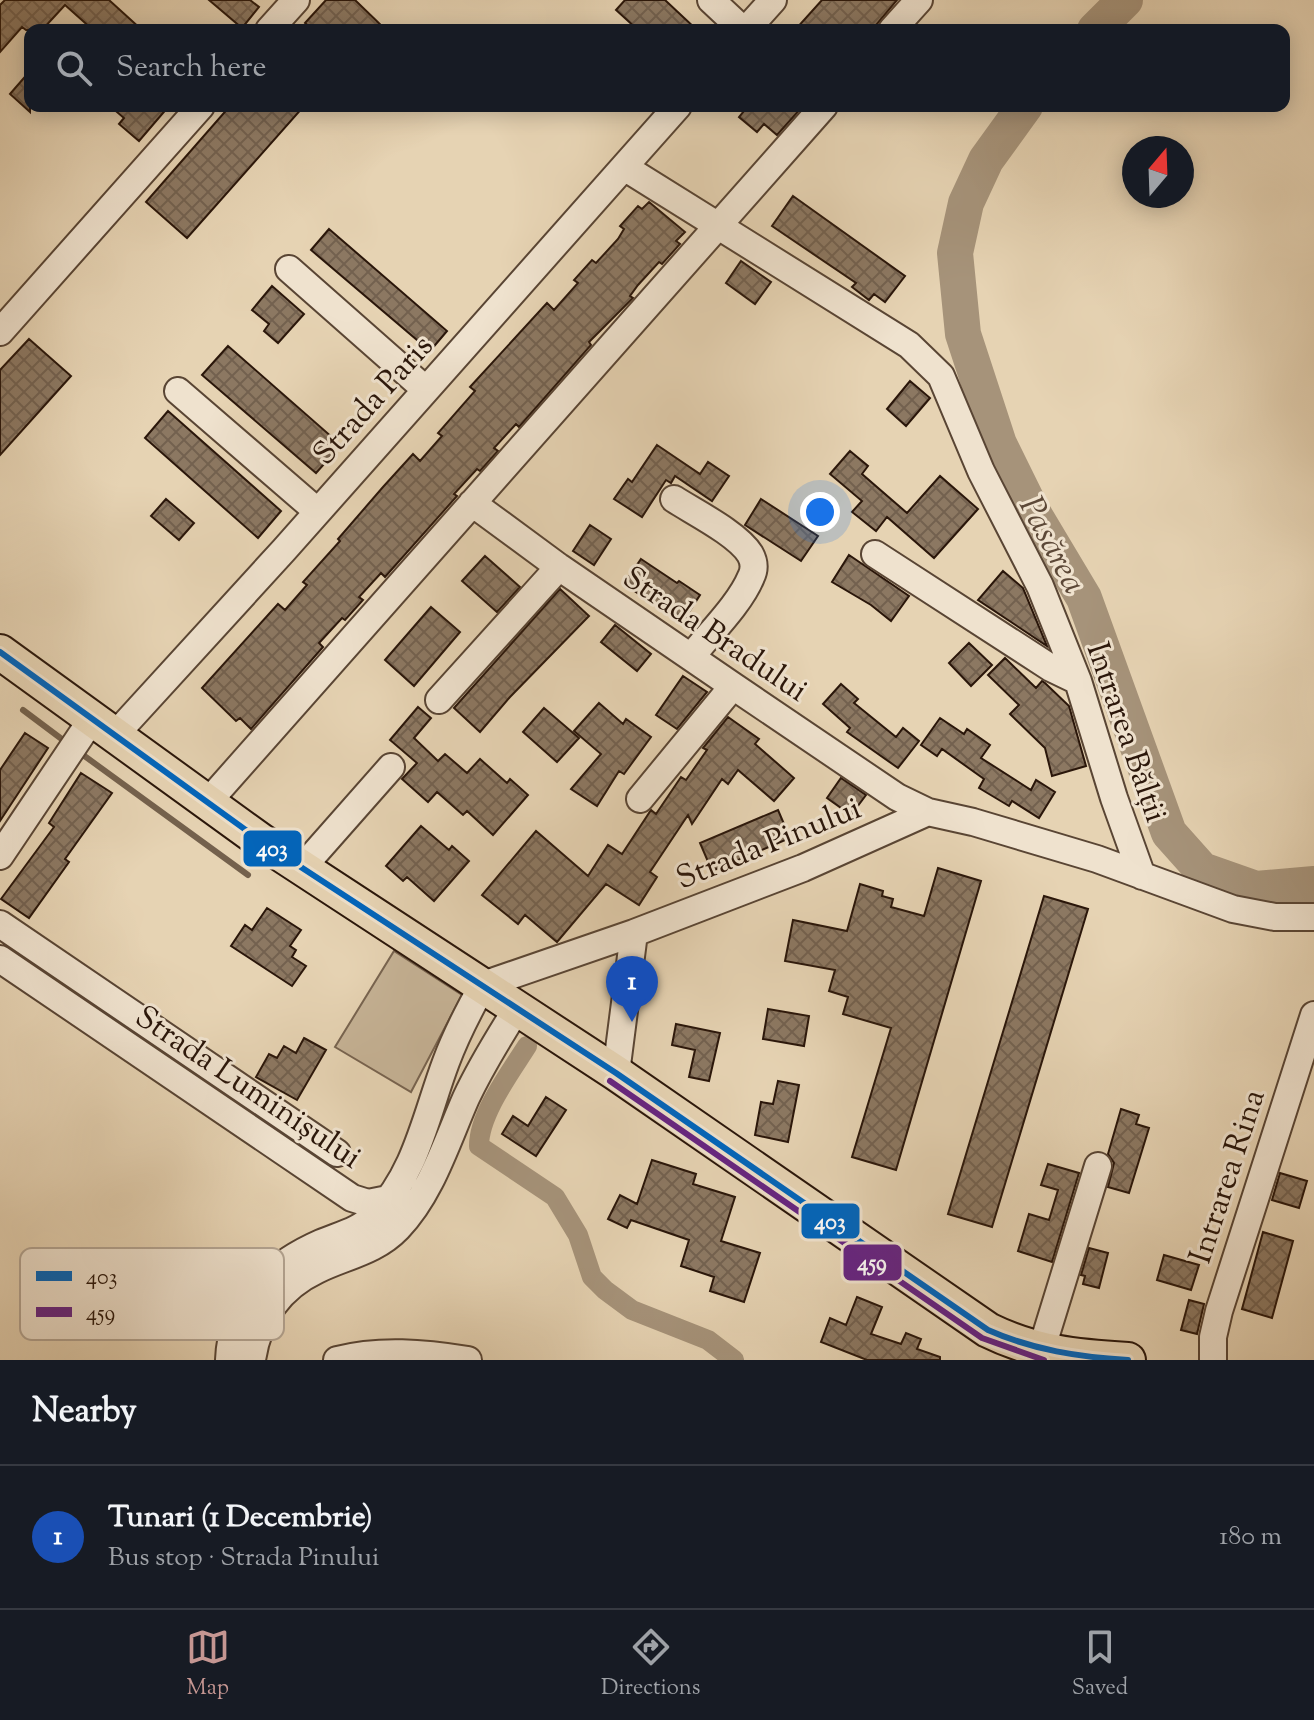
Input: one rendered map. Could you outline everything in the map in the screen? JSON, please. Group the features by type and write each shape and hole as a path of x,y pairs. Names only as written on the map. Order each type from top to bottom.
{"main road":[{"path":"0,652 88,737 207,803 301,869 518,1007 967,1317 1010,1341 1041,1351 1128,1360"}],"street":[{"path":"274,24 296,0"},
{"path":"711,0 737,24"},
{"path":"750,24 773,0"},
{"path":"897,24 919,0"},
{"path":"0,332 196,112"},
{"name":"Strada Paris","path":"0,856 88,737 317,511 673,112"},
{"path":"207,803 819,112"},
{"name":"Intrarea Bălții","path":"624,167 909,345 941,376 981,471 1040,586 1078,681 1142,876"},
{"path":"289,269 425,389"},
{"path":"178,391 317,511"},
{"path":"674,499 749,551 754,564 752,576 740,595 691,657"},
{"name":"Strada Bradului","path":"472,503 559,567 897,797 928,812 1097,859 1233,909 1275,917 1314,917"},
{"path":"875,554 1051,668 1078,681"},
{"path":"439,700 559,567"},
{"path":"640,799 733,686"},
{"path":"301,869 391,767"},
{"name":"Strada Pinului","path":"483,985 634,933 803,868 928,812"},
{"path":"0,924 337,1153"},
{"path":"616,1073 634,933"},
{"name":"Strada Luminișului","path":"0,959 352,1198 368,1203 388,1199 402,1181 451,1050 483,985"},
{"path":"284,1292 317,1270 381,1243 398,1228 414,1207 474,1083 518,1007"},
{"name":"Intrarea Rina","path":"1213,1360 1213,1337 1219,1311 1314,1015"},
{"path":"1041,1351 1098,1166"},
{"path":"284,1261 354,1231 374,1216 388,1199"},
{"path":"229,1360 232,1340"},
{"path":"252,1360 255,1340"},
{"path":"337,1360 421,1354 468,1360"}],"shaded area":[{"path":"394,951 462,995 411,1092 335,1047"}],"building":[{"path":"5,0 109,0 135,24 86,24 65,5 48,24 24,24 24,28 22,27 0,52 0,5"},
{"path":"209,0 250,0 259,7 245,24 237,24"},
{"path":"326,0 355,0 380,24 306,24"},
{"path":"625,0 665,0 691,24 631,24 616,10"},
{"path":"822,0 897,0 877,24 800,24"},
{"path":"24,78 24,107 10,94"},
{"path":"117,112 164,112 139,141 119,124 124,118"},
{"path":"225,112 299,112 187,238 146,202"},
{"path":"743,112 798,112 777,135 764,124 757,132 739,117"},
{"path":"793,196 905,276 885,302 874,294 869,300 852,287 856,283 772,226"},
{"path":"649,202 685,232 676,241 680,244 638,285 630,296 633,298 589,342 591,345 519,427 516,424 494,448 498,451 454,494 457,496 385,577 381,573 359,597 363,600 319,643 323,647 251,729 240,718 236,721 202,688 278,604 285,610 307,585 303,582 383,487 413,454 420,461 442,436 438,433 475,391 470,387 547,303 554,310 578,283 574,280 592,260 596,263 618,239 624,229 620,226 638,206 642,209"},
{"path":"329,229 447,331 430,351 311,250"},
{"path":"741,261 771,282 755,304 726,283"},
{"path":"272,286 304,314 278,343 264,331 269,324 252,310"},
{"path":"29,339 71,376 0,455 0,370"},
{"path":"228,346 341,445 316,473 202,375"},
{"path":"910,381 930,398 906,426 887,409"},
{"path":"168,411 281,511 258,538 145,438"},
{"path":"657,445 700,474 708,462 729,476 712,501 675,476 671,483 666,480 642,517 614,499 628,479 632,482"},
{"path":"850,451 868,466 862,474 907,513 940,476 978,509 934,558 887,517 876,531 852,512 862,501 830,474"},
{"path":"166,499 194,523 179,540 151,516"},
{"path":"761,499 818,536 801,561 745,525"},
{"path":"590,525 611,539 594,565 573,551"},
{"path":"849,555 909,596 891,621 832,582"},
{"path":"485,556 520,587 497,612 462,581"},
{"path":"641,559 700,595 682,623 624,584"},
{"path":"1003,571 1023,588 1047,646 978,600"},
{"path":"560,589 589,616 480,732 454,708"},
{"path":"431,607 460,632 414,686 385,660"},
{"path":"615,625 651,654 637,671 601,642"},
{"path":"969,643 992,665 971,686 949,663"},
{"path":"1005,658 1036,688 1042,681 1069,706 1086,766 1052,776 1045,748 1010,714 1019,705 988,675"},
{"path":"683,676 707,692 677,729 656,715"},
{"path":"841,684 858,699 854,703 896,737 903,728 919,741 898,768 847,732 850,728 823,704"},
{"path":"599,703 623,724 626,719 651,737 624,774 619,771 597,806 571,789 601,754 574,731"},
{"path":"418,707 431,718 414,738 438,761 445,754 467,773 480,759 507,783 510,779 528,795 493,835 467,811 463,815 437,792 428,802 402,779 417,763 390,740"},
{"path":"544,708 579,738 557,762 523,732"},
{"path":"728,717 759,739 755,744 794,778 774,801 738,770 728,784 722,779 692,824 688,815 650,872 657,877 639,905 606,884 557,942 525,915 518,924 482,895 536,831 588,876 608,845 622,854 651,810 656,814 681,777 686,780 707,750 703,748"},
{"path":"940,718 964,734 967,729 990,745 981,758 1031,790 1036,780 1055,792 1039,818 1012,801 1009,806 979,788 984,779 942,749 937,756 921,745"},
{"path":"25,733 48,748 0,821 0,770"},
{"path":"81,773 112,793 65,859 69,862 29,918 1,899 54,827 49,823"},
{"path":"841,778 866,795 851,815 827,798"},
{"path":"778,810 790,838 712,871 700,843"},
{"path":"421,826 449,850 452,846 469,861 434,901 407,877 403,881 386,866"},
{"path":"938,868 981,881 896,1170 852,1157 891,1028 843,1014 848,997 829,991 835,970 785,961 793,920 847,931 860,884 883,891 882,896 893,899 891,907 924,916"},
{"path":"1044,896 1088,909 992,1227 948,1214"},
{"path":"267,908 301,930 290,946 296,950 292,957 306,966 292,986 231,946 245,925 252,930"},
{"path":"768,1009 809,1016 804,1046 763,1039"},
{"path":"676,1024 720,1033 709,1081 689,1077 695,1050 672,1045"},
{"path":"304,1038 326,1050 297,1100 256,1077 269,1054 277,1058 284,1046 296,1053"},
{"path":"778,1081 799,1085 788,1142 755,1135 761,1102 773,1104"},
{"path":"546,1097 566,1110 536,1156 502,1134 513,1116 528,1126"},
{"path":"1121,1109 1139,1115 1136,1124 1149,1128 1129,1193 1108,1187 1114,1163 1108,1154"},
{"path":"652,1160 696,1174 693,1184 735,1197 721,1241 760,1253 744,1302 710,1291 714,1277 681,1266 689,1240 631,1220 627,1228 608,1219 620,1195 637,1204"},
{"path":"1048,1164 1079,1173 1052,1262 1018,1251 1029,1214 1049,1220 1058,1190 1041,1185"},
{"path":"1280,1173 1307,1181 1299,1208 1272,1200"},
{"path":"1263,1232 1293,1241 1272,1318 1242,1309"},
{"path":"1089,1248 1108,1253 1099,1288 1083,1284 1085,1276 1081,1275"},
{"path":"1164,1255 1199,1265 1191,1290 1157,1280"},
{"path":"857,1297 882,1307 871,1334 901,1344 906,1333 921,1339 917,1349 940,1357 940,1360 867,1360 821,1342 830,1318 846,1325"},
{"path":"1189,1300 1204,1304 1197,1334 1181,1330"}],"waterway":[{"name":"Pasărea","path":"1101,24 1125,0"},
{"name":"Pasărea","path":"1021,112 986,160 966,203 955,253 963,334 999,444 1032,511 1084,598 1169,833 1202,870 1256,889 1314,884"},
{"path":"23,710 67,743"},
{"path":"79,752 248,875"},
{"path":"527,1046 490,1107 479,1146 555,1197 578,1235 592,1277 605,1290 632,1310 708,1340 734,1360"}],"transit line":[{"name":"403","path":"0,652 261,841 616,1073 988,1330 1056,1351 1128,1360"},
{"name":"459","path":"610,1081 982,1338 1044,1360"}],"place":[{"name":"Tunari (1 Decembrie)","path":"632,1022"}]}
